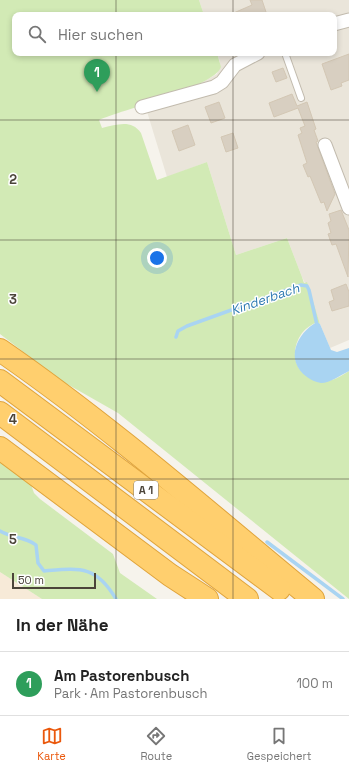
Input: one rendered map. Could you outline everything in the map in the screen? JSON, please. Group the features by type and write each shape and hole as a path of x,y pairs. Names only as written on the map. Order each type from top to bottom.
{"highway":[{"path":"0,342 34,373"},
{"path":"0,350 34,373 172,480 313,599"},
{"name":"A 1","path":"0,381 293,599"},
{"name":"A 1","path":"0,413 247,599"},
{"path":"0,448 170,575 207,599"},
{"path":"0,455 19,469 60,493"}],"street":[{"path":"337,23 349,20"},
{"path":"142,107 214,87 222,82 235,66 253,56"},
{"path":"326,145 349,208"}],"lane":[{"path":"286,56 301,98"}],"shaded area":[{"path":"199,0 349,0 349,340 330,348 306,282 305,283 302,277 287,238 236,255 207,162 167,177 145,105 199,84 217,74 220,62 218,56 337,56 337,12 203,12"},
{"path":"0,572 42,599 0,599"}],"green space":[{"path":"0,0 199,0 203,12 12,12 12,56 218,56 221,67 214,75 202,83 165,98 99,120 102,128 128,124 133,126 141,133 157,180 207,162 236,255 287,238 304,283 307,282 320,324 317,322 302,333 295,348 296,363 305,374 311,378 332,380 349,371 349,599 118,413 60,380 0,334"},
{"path":"0,462 30,482 34,493 40,499 113,554 120,573 157,599 42,599 0,572"}],"water":[{"path":"317,322 320,324 331,350 337,352 349,348 349,371 324,383 307,377 296,363 295,355 299,340 310,327"}],"building":[{"path":"250,0 262,0 266,12 236,12 252,5"},
{"path":"349,54 349,80 341,83 342,86 331,90 322,64"},
{"path":"283,68 287,78 276,82 272,72"},
{"path":"292,94 297,106 307,102 316,129 314,130 318,141 316,142 335,194 327,211 324,202 321,203 310,176 308,177 303,165 307,163 298,135 302,133 300,128 305,126 298,108 274,117 269,103"},
{"path":"219,102 225,118 211,123 205,107"},
{"path":"188,125 195,145 179,151 172,131"},
{"path":"233,133 238,148 226,152 221,137"},
{"path":"341,210 349,230 348,277 336,244 332,245 328,234 331,233 328,223 331,221 329,214"},
{"path":"346,284 349,292 349,306 332,311 329,302 334,300 331,290"}],"waterway":[{"name":"Kinderbach","path":"176,337 178,331 187,326 301,285 307,286 309,290 317,325"},
{"name":"Kinderbach","path":"0,531 28,540 36,545 38,563 44,571 68,569 86,571 94,574 109,588 116,599"},
{"name":"Kinderbach","path":"267,542 343,599"}],"place":[{"name":"Am Pastorenbusch","path":"97,92"}]}
